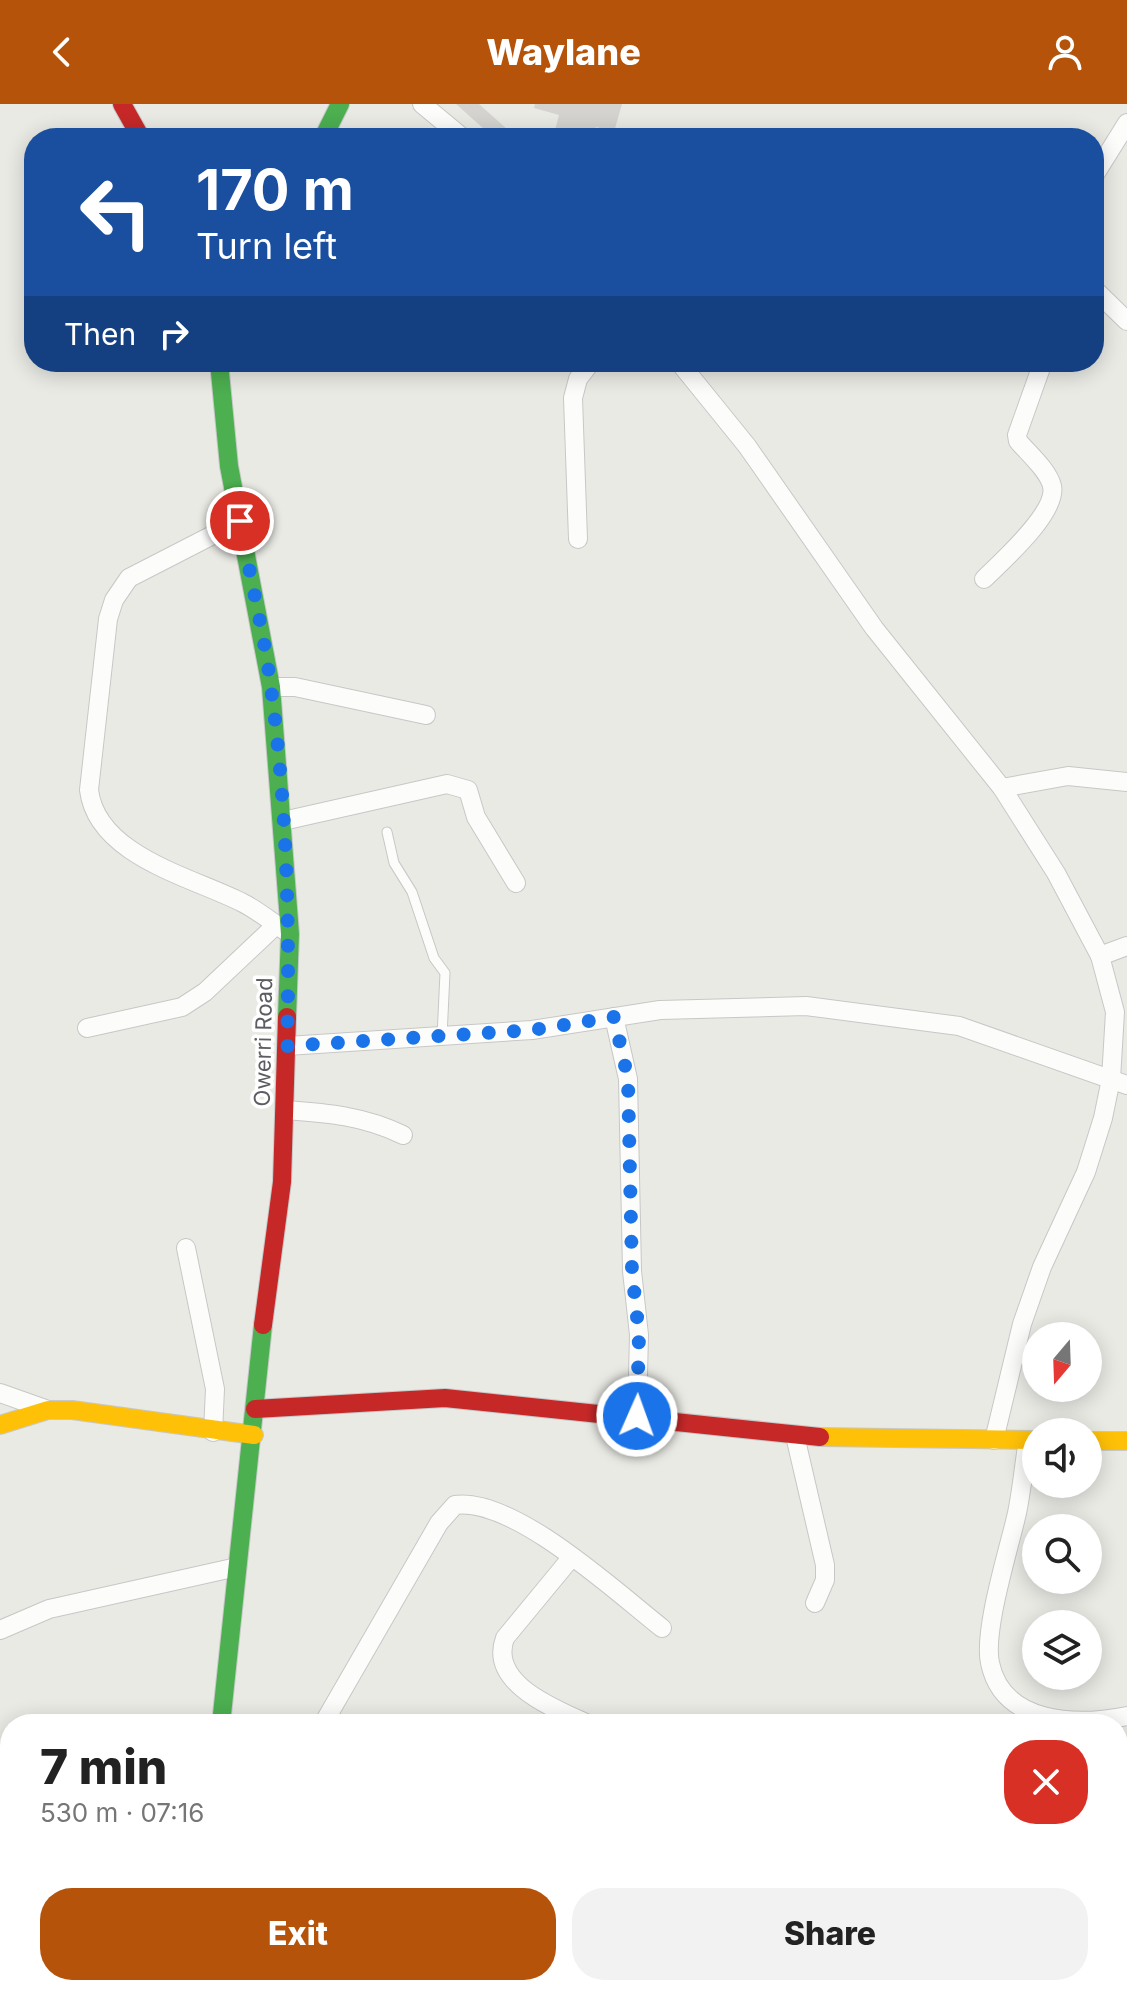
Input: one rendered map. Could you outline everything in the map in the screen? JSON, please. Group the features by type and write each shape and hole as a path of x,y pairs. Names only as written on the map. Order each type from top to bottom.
{"main road":[{"path":"122,104 135,128"},
{"path":"328,128 340,104"},
{"name":"Owerri Road","path":"220,372 229,466 271,687 283,821 287,1046 282,1182 267,1288 254,1435 222,1714"},
{"path":"255,1409 445,1398 637,1416 795,1436 1022,1440"},
{"path":"0,1425 48,1410 72,1410 213,1432 254,1435"},
{"path":"1102,1441 1127,1441"}],"street":[{"path":"422,104 451,128"},
{"path":"1104,160 1127,123"},
{"path":"1104,299 1127,321"},
{"path":"578,539 573,398 583,372"},
{"path":"689,372 747,446 874,628 1002,788 1056,873 1100,956 1115,1012 1119,1082 1103,1118 1086,1172 1042,1267 1022,1324 994,1440"},
{"path":"984,579 1040,520 1051,499 1050,481 1018,441 1017,435 1039,372"},
{"path":"87,1028 182,1007 283,930 245,904 136,852 120,841 91,809 89,790 108,619 114,600 129,578 240,521"},
{"path":"271,687 295,687 426,715"},
{"path":"1002,788 1068,776 1127,782"},
{"path":"283,821 447,784 460,785 468,790 476,817 516,883"},
{"path":"1100,956 1127,946"},
{"path":"287,1046 532,1030 660,1010 806,1006 959,1026 1119,1082"},
{"path":"614,1017 628,1079 632,1271 639,1335 637,1416"},
{"path":"285,1110 342,1114 377,1123 403,1135"},
{"path":"186,1248 215,1389 213,1432"},
{"path":"0,1393 48,1410"},
{"path":"795,1436 825,1565 825,1580 815,1603"},
{"path":"1022,1486 993,1618 989,1661 1002,1691 1038,1714"},
{"path":"329,1714 439,1523 455,1505 469,1503 526,1523 662,1628"},
{"path":"568,1714 527,1693 506,1668 500,1650 505,1638 571,1558"},
{"path":"0,1630 49,1609 237,1567"}],"lane":[{"path":"387,832 394,863 424,922 434,958 445,973 442,1037"}],"building":[{"path":"456,104 479,104 506,128 483,128"},
{"path":"535,104 622,104 615,128 556,128 559,115 534,108"}],"traffic: fast":[{"path":"328,128 340,104"},
{"path":"220,372 229,466 271,687 290,934 287,1017"},
{"path":"222,1714 263,1325"}],"traffic: slow":[{"path":"0,1425 48,1410 72,1410 254,1435"},
{"path":"820,1437 1022,1440"},
{"path":"1102,1441 1127,1441"}],"traffic: jam":[{"path":"122,104 135,128"},
{"path":"263,1325 282,1182 287,1017"},
{"path":"255,1409 445,1398 820,1437"}],"route":[{"path":"240,521 271,687 279,769 290,934 287,1046 532,1030 614,1017 628,1079 632,1271 639,1335 637,1416"}]}
